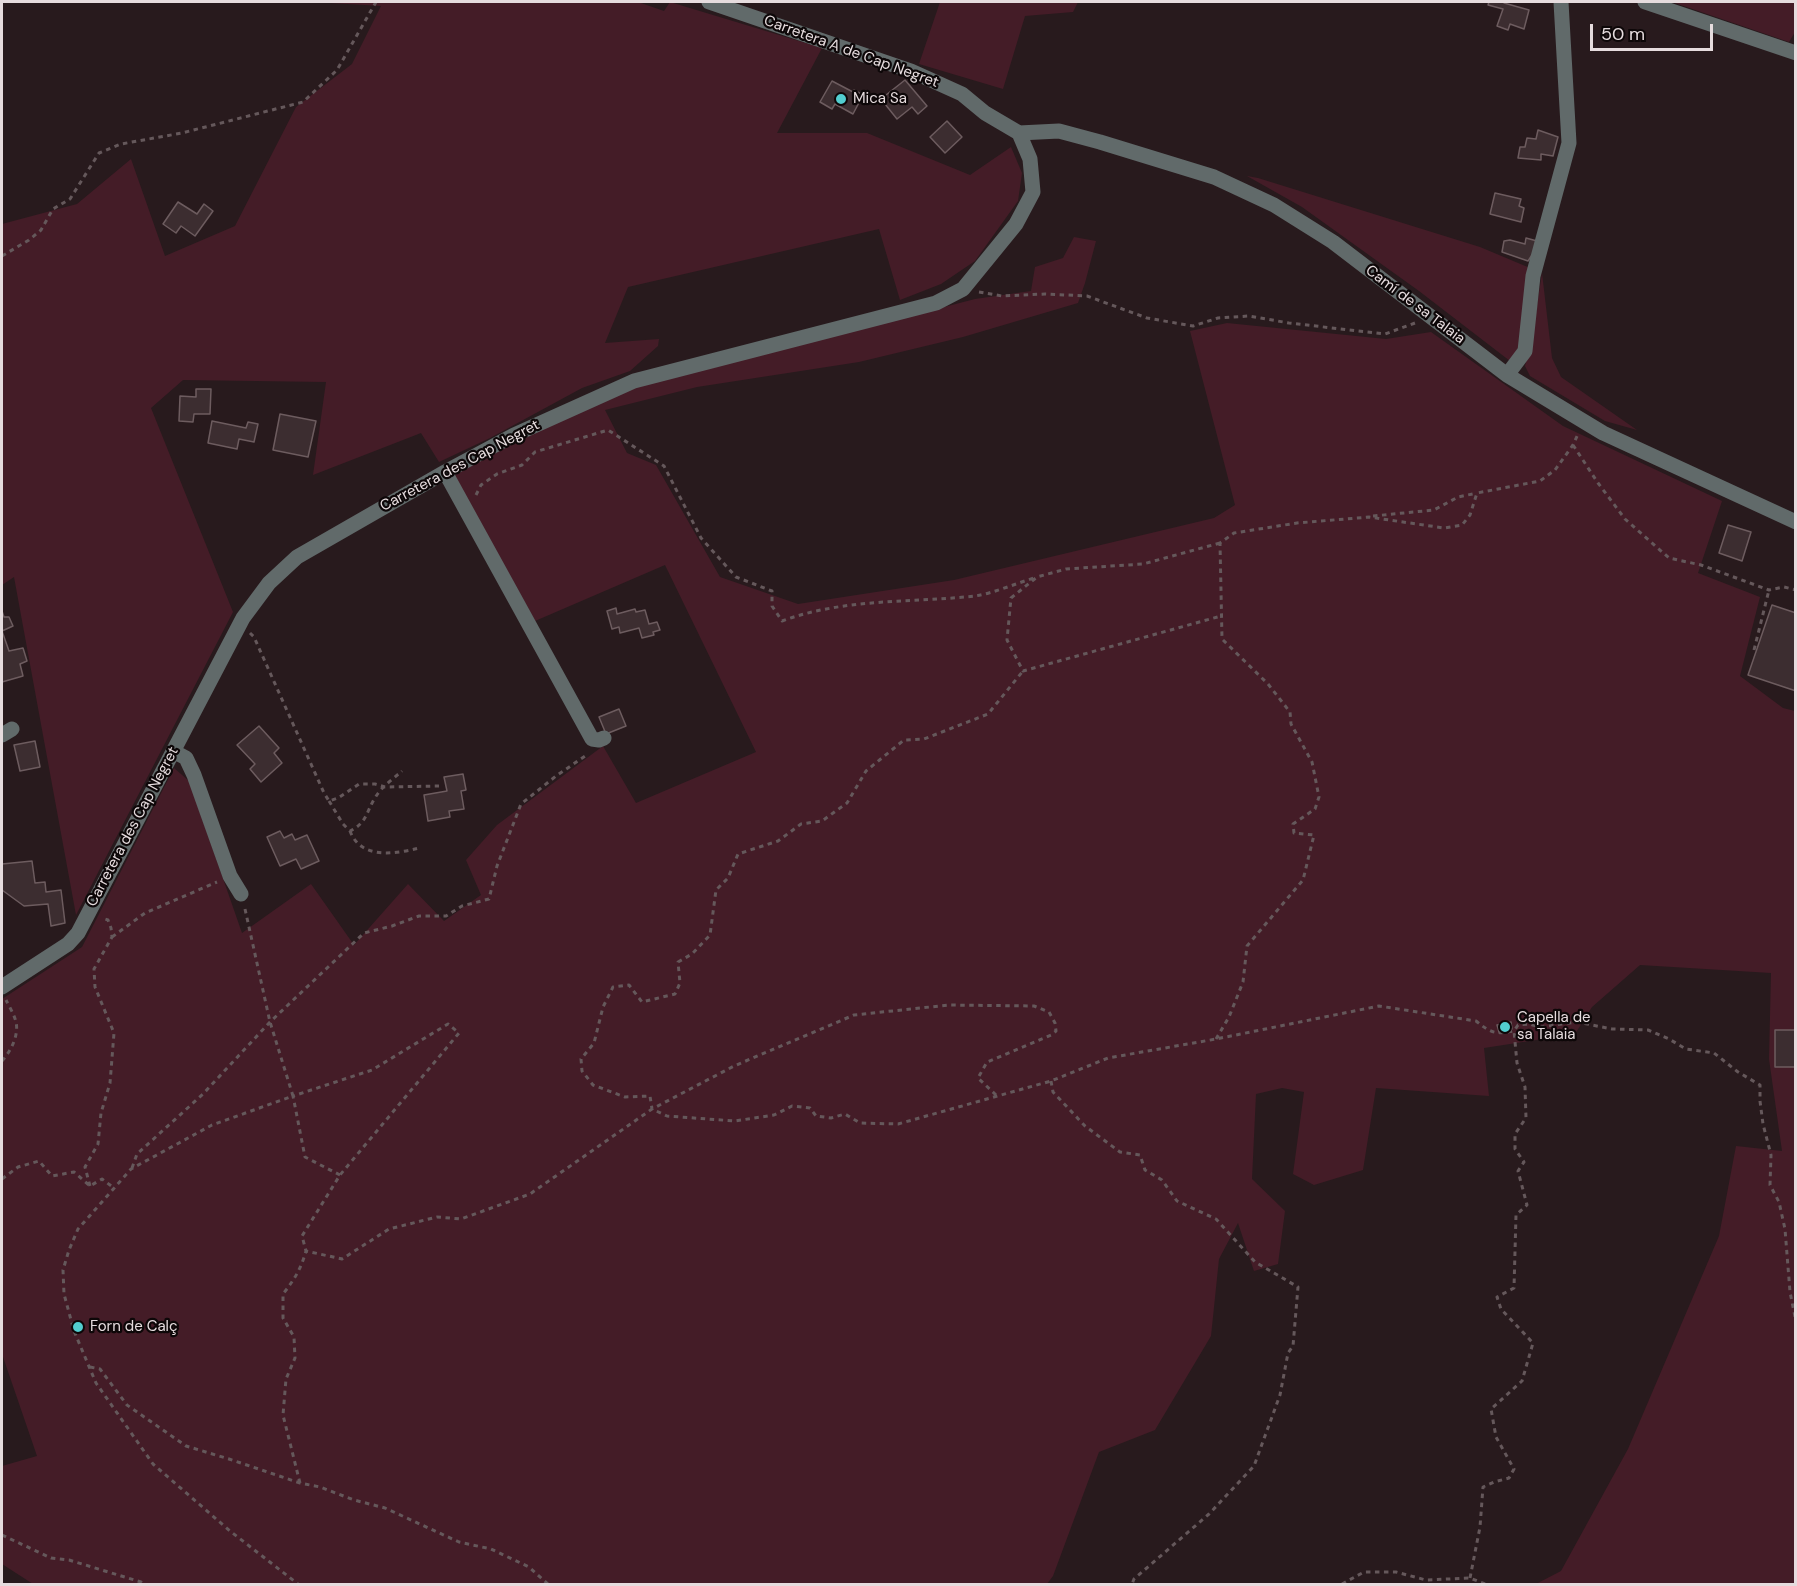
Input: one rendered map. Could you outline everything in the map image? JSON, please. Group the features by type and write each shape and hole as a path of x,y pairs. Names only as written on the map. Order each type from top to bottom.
{"street":[{"name":"Carretera A de Cap Negret","path":"709,2 911,71 962,94 985,113 1019,133"},
{"path":"1507,375 1526,351 1533,276 1569,143 1561,2"},
{"path":"1645,2 1796,54"},
{"name":"Camí de sa Talaia","path":"1019,133 1059,131 1100,142 1214,177 1274,205 1333,242 1507,375 1584,422 1603,433 1796,522"},
{"name":"Carretera des Cap Negret","path":"3,993 68,944 78,933 239,624 269,583 297,557 514,435 634,381 936,303 963,289 1016,224 1033,192 1030,159 1019,133"},
{"path":"445,472 598,738"},
{"path":"173,751 186,758 230,876 241,894"}],"path":[{"path":"2,256 41,230 53,209 70,199 99,153 121,144 182,133 303,102 337,70 376,2"},
{"path":"963,289 1002,296 1045,294 1087,296 1147,318 1193,326 1218,318 1249,316 1385,334 1431,317"},
{"path":"468,513 481,485 497,474 522,465 534,452 608,430 664,466 701,538 736,577 772,591 772,606 782,621 801,614 879,602 977,596 1066,569 1143,564 1220,543 1234,533 1297,523 1434,510 1458,497 1540,481 1555,470 1572,446 1584,422"},
{"path":"1572,446 1625,519 1669,558 1701,565 1768,590 1784,587 1796,590"},
{"path":"1369,517 1444,528 1462,525 1470,515 1477,493"},
{"path":"1216,1039 1229,1017 1243,982 1247,946 1303,880 1314,835 1294,833 1293,824 1315,809 1319,797 1312,762 1291,724 1290,712 1268,684 1222,639 1220,543"},
{"path":"1023,671 1007,640 1011,598 1037,577"},
{"path":"1754,650 1768,590"},
{"path":"652,1109 650,1096 625,1096 593,1085 582,1071 581,1059 594,1043 603,1007 613,987 629,985 642,1002 675,994 680,983 678,962 692,954 710,935 716,890 728,878 738,854 778,841 801,824 822,821 847,803 866,771 904,740 924,739 988,714 1023,671 1221,616"},
{"path":"239,624 254,637 324,793 353,839 363,848 375,852 390,854 419,848"},
{"path":"131,1169 137,1154 203,1094 270,1022 364,933 419,916 446,916 462,906 489,900 498,866 521,804 594,750 598,738"},
{"path":"350,831 359,827 375,796 402,771"},
{"path":"329,801 338,798 359,784 375,784 385,787 439,786"},
{"path":"90,1186 85,1167 98,1144 101,1113 110,1083 114,1033 95,987 94,969 112,937 145,913 230,876"},
{"path":"241,894 270,1022 293,1096 305,1157 340,1175"},
{"path":"89,911 108,920 112,937"},
{"path":"2,1061 15,1040 16,1023 3,993"},
{"path":"306,1251 342,1259 389,1229 437,1217 461,1219 530,1194 652,1109 734,1066 854,1015 949,1005 1034,1006 1048,1012 1055,1023 1056,1031 987,1062 978,1078 996,1095"},
{"path":"652,1109 667,1116 735,1121 774,1115 792,1106 810,1108 816,1116 831,1118 845,1114 860,1124 897,1124 1051,1081 1108,1058 1379,1006 1476,1021 1496,1034 1514,1031"},
{"path":"1470,1578 1483,1486 1509,1478 1514,1469 1496,1437 1491,1409 1522,1382 1533,1343 1501,1309 1497,1297 1514,1288 1516,1215 1527,1205 1518,1171 1524,1162 1515,1149 1515,1134 1526,1118 1525,1087 1517,1063 1514,1031 1518,1025 1530,1024 1539,1027 1577,1022 1612,1029 1648,1030 1686,1049 1714,1053 1738,1072 1760,1085 1763,1124 1771,1155 1770,1185 1779,1202 1783,1220 1790,1292 1796,1322"},
{"path":"298,1584 230,1531 153,1464 96,1383 74,1331 64,1294 63,1270 78,1228 131,1169 212,1125 372,1070 448,1024 459,1033 340,1175 302,1236 306,1251 301,1268 283,1294 284,1318 294,1337 295,1358 286,1379 283,1415 300,1483"},
{"path":"1051,1081 1053,1092 1085,1126 1120,1152 1140,1155 1145,1170 1162,1180 1177,1201 1216,1219 1255,1262 1298,1287 1293,1346 1288,1353 1280,1395 1254,1466 1209,1514 1132,1584"},
{"path":"2,1179 18,1167 39,1161 52,1176 74,1172 90,1186"},
{"path":"90,1186 102,1179 114,1188"},
{"path":"90,1367 100,1369 127,1405 186,1446 385,1508 459,1542 491,1549 529,1567 548,1584"},
{"path":"2,1535 51,1558 69,1560 143,1584"},
{"path":"1342,1584 1364,1572 1396,1572 1426,1580 1470,1578 1485,1584"}],"shaded area":[{"path":"314,2 638,2 664,11 670,2 822,48 777,133 867,133 970,175 1011,147 1022,173 1018,201 975,261 941,284 900,300 879,229 628,287 605,343 659,339 658,346 630,371 582,388 490,438 439,462 421,433 313,475 326,382 183,380 151,408 233,612 76,915 14,577 2,585 2,224 77,204 131,159 165,256 235,226 296,107 352,64 381,6"},
{"path":"940,2 1078,2 1073,12 1025,16 1003,89 919,64"},
{"path":"1672,2 1795,2 1795,32 1789,42"},
{"path":"1247,176 1480,247 1530,268 1519,348 1510,361 1419,291 1302,207"},
{"path":"1074,237 1096,241 1078,303 963,337 859,362 697,387 605,410 627,453 656,465 720,577 798,604 954,580 1214,518 1235,505 1190,331 1227,323 1386,339 1431,332 1563,426 1722,501 1698,573 1760,597 1740,676 1783,708 1795,711 1795,1584 1536,1584 1561,1571 1628,1449 1719,1236 1736,1146 1782,1151 1769,1059 1771,973 1640,965 1592,1007 1575,1034 1484,1048 1489,1096 1376,1088 1363,1170 1314,1185 1293,1174 1304,1092 1282,1088 1256,1094 1252,1179 1285,1211 1278,1264 1254,1271 1238,1223 1219,1259 1211,1336 1155,1430 1099,1452 1053,1576 1047,1584 33,1584 2,1564 2,1466 37,1456 2,1354 2,999 82,947 174,768 189,781 242,933 311,884 354,945 408,884 444,921 481,895 466,860 497,825 603,746 636,803 756,752 665,565 535,621 453,474 546,424 633,388 975,299 1031,291 1035,267 1063,258"},
{"path":"1542,273 1552,358 1561,377 1637,430 1605,421 1530,376 1525,366 1532,338"}],"building":[{"path":"1489,2 1505,2 1529,10 1524,29 1510,24 1508,30 1497,26 1503,9 1488,5"},
{"path":"905,80 927,106 918,114 912,107 897,119 881,99"},
{"name":"Mica Sa","path":"832,81 863,95 853,114 835,104 832,109 820,102"},
{"path":"947,121 962,137 945,153 930,137"},
{"path":"1538,130 1558,137 1553,156 1541,154 1541,160 1518,158 1520,147 1525,147 1527,138 1536,139"},
{"path":"1495,193 1521,199 1519,206 1524,208 1521,222 1490,214"},
{"path":"178,202 197,214 204,204 213,211 195,236 181,226 176,233 163,224"},
{"path":"1526,238 1537,241 1528,261 1502,252 1504,241 1510,240 1525,244"},
{"path":"196,389 211,389 210,414 194,414 193,422 179,421 180,396 196,397"},
{"path":"280,414 316,421 308,457 273,450"},
{"path":"212,421 246,428 248,422 258,424 254,442 239,439 237,449 208,443"},
{"path":"1728,525 1751,532 1742,561 1719,553"},
{"path":"1772,605 1796,613 1796,691 1748,675"},
{"path":"616,608 617,614 635,609 636,612 645,610 649,624 657,622 660,630 653,632 654,635 642,638 639,628 620,633 619,627 612,629 607,611"},
{"path":"2,611 4,617 9,617 13,626 2,631"},
{"path":"2,631 9,651 23,648 27,661 20,664 23,676 2,682"},
{"path":"619,709 626,726 606,734 599,717"},
{"path":"259,726 279,748 274,753 282,763 261,782 250,769 255,764 237,745"},
{"path":"35,741 40,767 20,771 14,745"},
{"path":"463,774 466,790 461,791 464,809 449,811 450,817 428,821 424,795 447,791 444,777"},
{"path":"280,831 284,838 292,834 295,840 307,835 319,861 301,869 296,859 280,866 267,837"},
{"path":"32,861 35,883 45,882 46,892 61,890 65,923 51,926 48,904 24,906 2,890 2,864"},
{"name":"Capella de sa Talaia","path":"1511,1022 1512,1029 1499,1032 1497,1025"},
{"path":"1775,1030 1796,1030 1796,1067 1775,1067"}],"place":[{"name":"Mica Sa","path":"841,99"},
{"name":"Capella de sa Talaia","path":"1505,1027"},
{"name":"Forn de Calç","path":"78,1327"}]}
